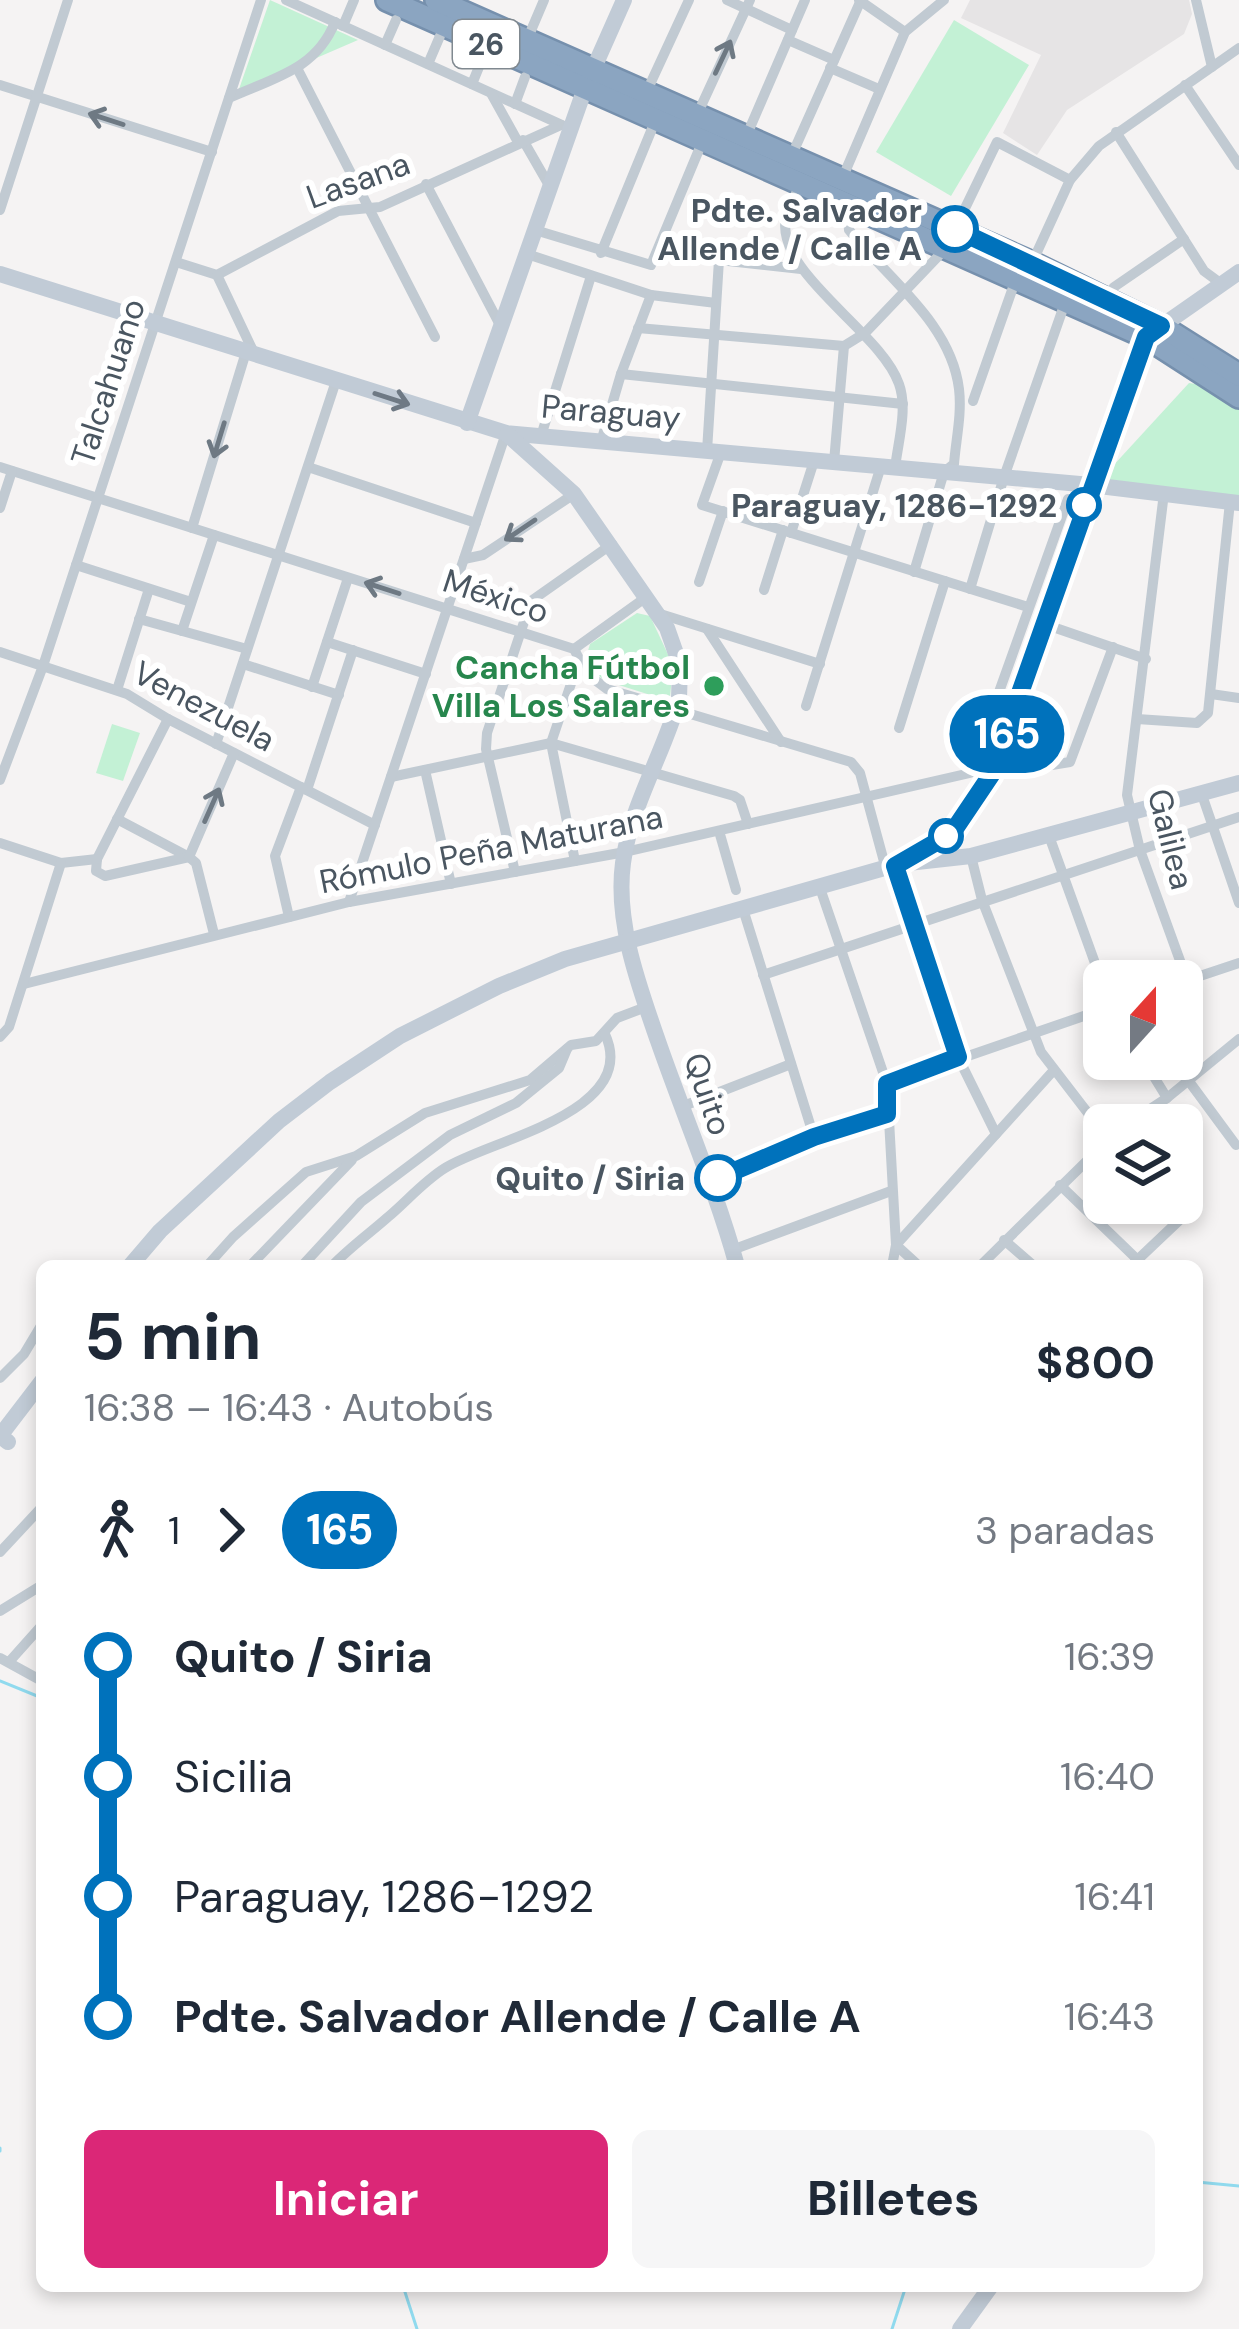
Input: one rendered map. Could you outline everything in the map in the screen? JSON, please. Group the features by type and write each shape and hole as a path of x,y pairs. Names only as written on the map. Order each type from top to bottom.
{"highway":[{"name":"26","path":"436,0 461,5 656,119 703,140 796,170 842,179 951,238 1105,298 1239,397"},
{"name":"26","path":"392,10 589,79 646,93 746,136 853,206 951,238"},
{"name":"26","path":"1024,270 1066,300 1154,332 1239,375"}],"main road":[{"path":"467,423 550,188 566,127 624,0"},
{"name":"Paraguay","path":"0,274 506,433 1234,502"},
{"path":"894,866 952,833 991,775 1091,485 1154,332 1232,281"},
{"name":"Quito","path":"506,433 574,494 612,544 672,637 680,665 676,711 625,852 622,888 628,940 646,1007 734,1258"},
{"path":"1049,482 1067,499 1077,524"},
{"path":"136,1260 279,1121 388,1043 511,981 628,940 894,866 970,856 1239,783"},
{"path":"147,1260 189,1205"},
{"path":"3,1444 36,1391"},
{"path":"3,1444 36,1404"},
{"path":"960,2329 988,2292"}],"street":[{"path":"0,210 68,0"},
{"name":"Talcahuano","path":"0,780 43,666 261,0"},
{"path":"286,0 566,127"},
{"path":"229,98 319,54 353,0"},
{"path":"526,40 544,0"},
{"path":"646,93 689,0"},
{"path":"728,0 748,4 832,64 879,89"},
{"path":"746,136 805,0"},
{"path":"806,706 854,555 888,467 903,404 888,362 801,269 786,233 786,219 796,170 832,64 860,0 905,32"},
{"path":"842,179 905,32 944,0"},
{"path":"1196,0 1212,67"},
{"path":"697,115 748,4"},
{"path":"386,45 392,10"},
{"path":"428,64 440,36"},
{"path":"973,401 1024,270 1070,180 1116,132 1239,48"},
{"path":"472,84 483,57"},
{"path":"297,68 435,337"},
{"path":"515,104 525,76"},
{"path":"0,85 212,152"},
{"path":"1185,85 1239,165"},
{"path":"490,92 550,188"},
{"path":"601,253 656,119"},
{"name":"Lasana","path":"217,275 338,211 369,209 521,141 566,127"},
{"path":"1116,132 1204,272 1232,281"},
{"path":"535,230 651,265 703,140"},
{"path":"638,328 844,346 865,333 951,238 997,142 1070,180"},
{"path":"426,184 501,326"},
{"path":"853,206 849,230 935,328 953,363 960,400 954,464 944,472 914,572"},
{"path":"1105,298 1184,239"},
{"path":"526,254 651,295 716,303"},
{"path":"801,269 719,260 711,386 714,452 702,505 1028,607 1067,499"},
{"path":"176,262 217,275 250,354 192,528"},
{"path":"541,436 592,276"},
{"path":"602,442 651,295"},
{"path":"970,589 1066,300"},
{"path":"834,462 844,346"},
{"path":"621,374 903,404"},
{"path":"216,744 336,381"},
{"path":"349,902 506,433"},
{"path":"764,590 814,460"},
{"path":"308,467 476,523"},
{"path":"0,508 6,469"},
{"name":"México","path":"6,469 520,632 576,655 598,684 854,764 958,1057 996,1134"},
{"name":"Galilea","path":"1164,493 1126,795 1177,960"},
{"path":"464,559 483,555 574,494"},
{"path":"1137,719 1197,723 1207,717 1234,502"},
{"path":"699,582 723,512"},
{"path":"182,631 214,535"},
{"path":"514,872 487,734 533,599 612,544"},
{"path":"76,565 191,602"},
{"path":"312,687 348,578"},
{"path":"899,728 945,581"},
{"path":"117,690 149,589"},
{"path":"575,861 551,743 576,655 651,605 707,629 820,664"},
{"name":"Rómulo Peña Maturana","path":"24,984 349,902 625,852 970,773 1028,607"},
{"path":"140,619 248,649"},
{"path":"1044,624 1146,659"},
{"path":"707,629 781,742"},
{"path":"327,642 426,674"},
{"path":"991,775 1070,762 1113,647"},
{"path":"289,916 275,856 353,650"},
{"name":"Venezuela","path":"0,652 117,690 375,825"},
{"path":"243,664 339,695"},
{"path":"1211,694 1239,698"},
{"path":"167,719 97,859 96,871 105,876 189,857"},
{"path":"391,777 551,743 737,798 748,824"},
{"path":"189,857 235,753"},
{"path":"425,770 451,884"},
{"path":"1201,792 1239,903"},
{"path":"763,975 1239,818"},
{"path":"117,819 196,863 214,934"},
{"path":"718,831 736,890"},
{"path":"1048,833 1093,960"},
{"path":"0,843 61,863 97,859"},
{"path":"970,856 1033,1034 1083,1107"},
{"path":"0,1037 9,1027 61,863"},
{"path":"820,889 887,1084 893,1260"},
{"path":"743,909 814,1137"},
{"path":"1203,974 1239,962"},
{"path":"256,1260 356,1156 425,1113 530,1080 567,1049 605,1034 617,1018 646,1007"},
{"path":"887,1084 1083,1016"},
{"path":"339,1260 439,1172 465,1156 529,1134 578,1106 610,1067 605,1034"},
{"path":"1203,1068 1239,1039"},
{"path":"308,1260 361,1202 450,1135 516,1103 560,1068 567,1049"},
{"path":"681,1107 791,1064"},
{"path":"896,1245 1054,1070"},
{"path":"1156,1080 1167,1098"},
{"path":"1158,1104 1188,1080 1236,1145"},
{"path":"707,1182 814,1137 887,1114"},
{"path":"213,1260 306,1172 356,1156"},
{"path":"986,1260 1083,1164"},
{"path":"1060,1185 1134,1260"},
{"path":"734,1258 891,1191"},
{"path":"1141,1260 1171,1224"},
{"path":"1004,1240 1027,1260"},
{"path":"896,1245 912,1260"},
{"path":"0,1378 36,1334"},
{"path":"0,1552 36,1513"},
{"path":"0,1611 36,1589"},
{"path":"36,1630 4,1660 36,1677"},
{"path":"29,1673 36,1667"}],"shaded area":[{"path":"970,0 1189,0 1192,14 1184,34 1067,110 1037,155 1003,133 1041,55 961,18"}],"green space":[{"path":"270,0 358,40 238,92"},
{"path":"954,20 1029,65 951,196 876,152"},
{"path":"1189,383 1202,385 1239,408 1239,498 1100,480"},
{"path":"637,613 650,616 673,665 670,697 663,699 603,680 585,661 590,644"},
{"path":"112,724 140,733 123,781 96,773"}],"waterway":[{"path":"0,1681 36,1696"},
{"path":"1203,2183 1239,2186"},
{"path":"405,2292 417,2329"},
{"path":"892,2329 904,2292"}],"bus line":[{"name":"165","path":"718,1178 814,1137 887,1114 887,1084 958,1057 895,866 952,833 991,775 1146,337 1161,326 955,229"}],"place":[{"name":"Pdte. Salvador Allende / Calle A","path":"955,229"},
{"name":"Paraguay, 1286-1292","path":"1084,505"},
{"name":"Cancha Fútbol Villa Los Salares","path":"714,686"},
{"name":"Quito / Siria","path":"718,1178"}]}
